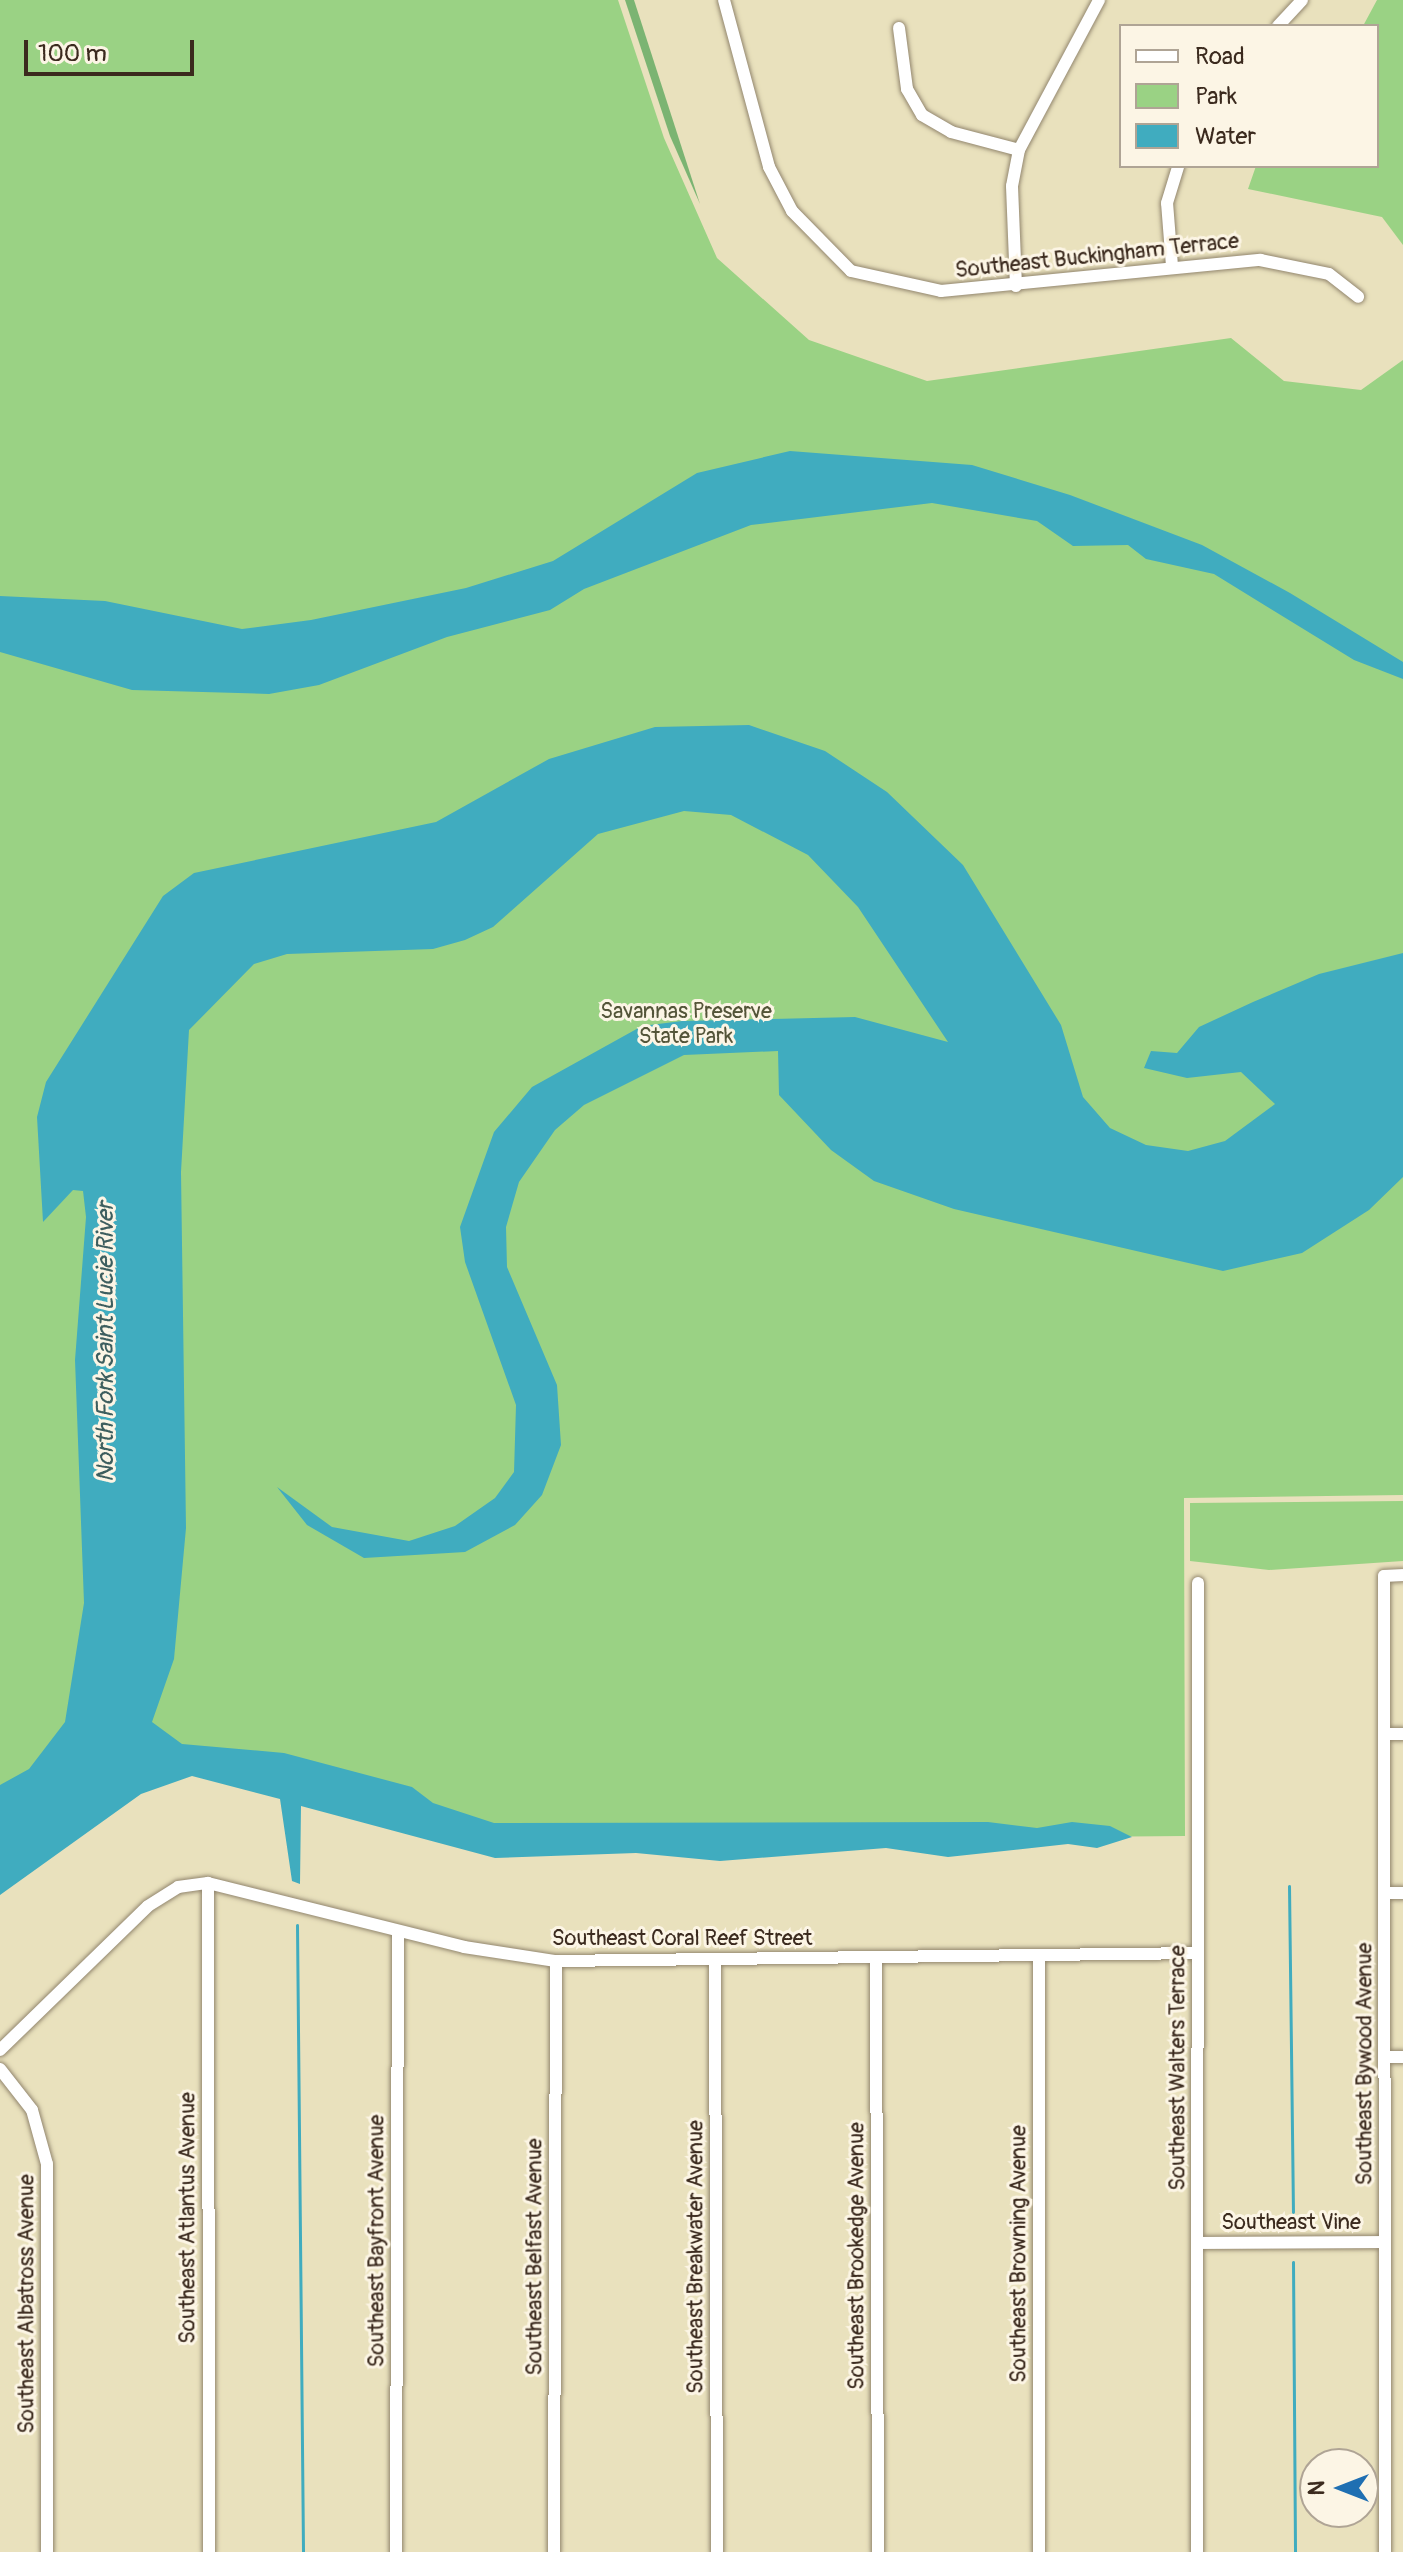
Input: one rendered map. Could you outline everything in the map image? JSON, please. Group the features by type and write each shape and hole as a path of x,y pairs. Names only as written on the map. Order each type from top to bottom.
{"street":[{"name":"Southeast Buckingham Terrace","path":"724,0 769,167 822,246 851,271 900,287 1016,286 1172,266 1301,265 1329,274 1358,297"},
{"path":"1016,286 1012,186 1019,150 1099,0"},
{"path":"1280,24 1302,0"},
{"path":"899,28 907,89 922,115 951,132 1019,150"},
{"path":"1172,266 1167,203 1177,168"},
{"name":"Southeast Bywood Avenue","path":"1385,2552 1384,1576 1403,1575"},
{"name":"Southeast Walters Terrace","path":"1197,2552 1198,1583"},
{"path":"1385,1734 1403,1734"},
{"name":"Southeast Coral Reef Street","path":"0,2050 148,1906 178,1887 208,1883 398,1931 556,1961 1198,1953"},
{"name":"Southeast Atlantus Avenue","path":"208,1883 209,2552"},
{"path":"1386,1893 1403,1893"},
{"name":"Southeast Bayfront Avenue","path":"396,2552 398,1931"},
{"name":"Southeast Browning Avenue","path":"1039,1956 1039,2552"},
{"name":"Southeast Brookedge Avenue","path":"876,1959 878,2552"},
{"name":"Southeast Belfast Avenue","path":"554,2552 556,1961"},
{"name":"Southeast Breakwater Avenue","path":"715,1961 717,2552"},
{"path":"1385,2057 1403,2057"},
{"name":"Southeast Albatross Avenue","path":"0,2069 32,2110 47,2164 47,2552"},
{"name":"Southeast Vine","path":"1198,2243 1385,2242"}],"green space":[{"name":"Savannas Preserve State Park","path":"0,0 618,0 664,138 717,258 809,340 927,381 1231,338 1284,381 1361,390 1403,360 1403,1495 1184,1498 1185,1836 556,1842 128,1743 0,1844"},
{"path":"625,0 634,0 700,204 670,136"},
{"path":"1377,0 1403,0 1403,245 1382,217 1248,189 1255,168 1379,168 1379,24 1364,24"},
{"path":"1403,1501 1403,1561 1269,1570 1190,1561 1190,1503"}],"water":[{"path":"790,451 972,465 1070,495 1202,545 1290,593 1403,662 1403,679 1354,660 1214,574 1146,559 1128,545 1073,546 1037,521 932,503 751,525 584,589 550,610 447,637 319,685 269,694 132,690 0,652 0,596 105,601 242,629 311,620 466,588 553,561 697,473"},
{"name":"North Fork Saint Lucie River","path":"749,725 825,751 887,792 963,865 1061,1025 1083,1097 1110,1128 1146,1145 1188,1151 1225,1141 1275,1104 1241,1072 1187,1078 1144,1068 1151,1051 1177,1053 1199,1027 1253,1002 1319,974 1403,953 1403,1177 1369,1210 1302,1253 1223,1271 954,1209 874,1181 831,1150 779,1095 778,1051 684,1055 584,1105 555,1130 519,1182 506,1227 507,1267 557,1385 561,1445 542,1495 515,1525 465,1552 364,1558 307,1525 277,1487 332,1527 409,1541 455,1526 495,1498 514,1472 516,1405 465,1262 460,1227 494,1132 532,1087 642,1026 682,1021 855,1017 948,1042 858,907 808,855 731,815 684,811 598,834 493,927 465,940 433,949 287,954 254,964 189,1030 181,1172 186,1528 174,1659 152,1722 182,1744 284,1753 412,1787 433,1803 494,1823 988,1822 1037,1828 1072,1822 1110,1826 1132,1837 1097,1848 1068,1844 948,1857 886,1848 720,1861 636,1853 495,1858 301,1806 300,1884 292,1881 280,1799 192,1776 141,1794 0,1895 0,1785 29,1769 65,1722 84,1603 75,1360 86,1217 83,1191 73,1190 43,1222 37,1117 46,1082 163,896 194,873 436,822 549,759 655,727"}],"waterway":[{"path":"1289,1886 1293,2212"},
{"path":"297,1925 303,2552"},
{"path":"1293,2262 1295,2552"}]}
